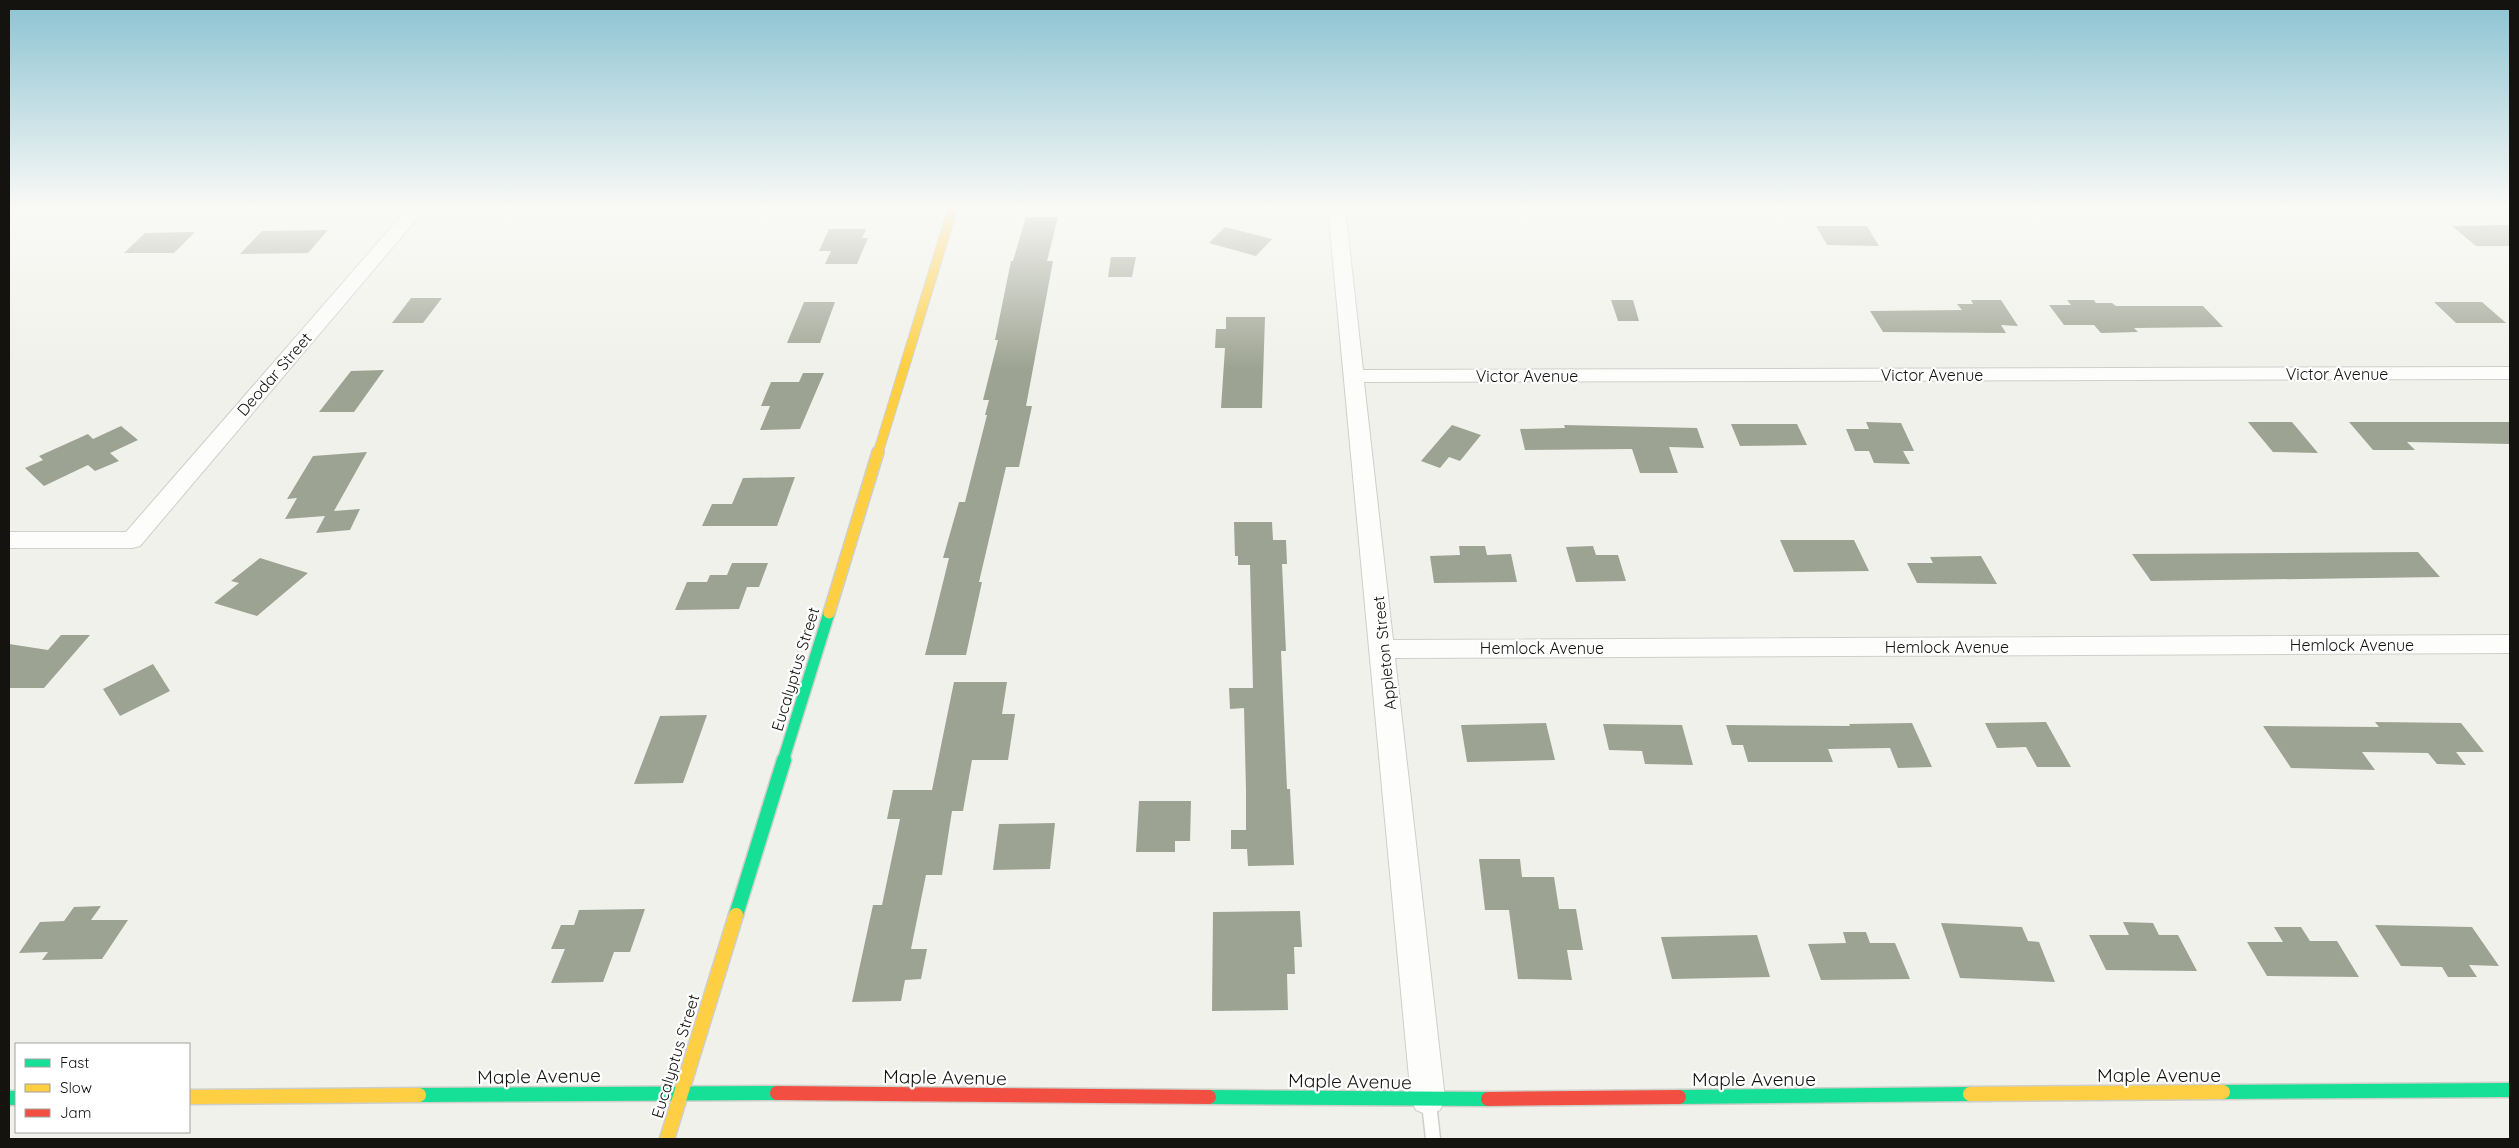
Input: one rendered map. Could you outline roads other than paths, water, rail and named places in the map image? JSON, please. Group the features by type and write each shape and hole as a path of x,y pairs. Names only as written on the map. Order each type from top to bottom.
{"street":[{"name":"Deodar Street","path":"9,540 132,540 371,262"},
{"name":"Eucalyptus Street","path":"667,1139 937,262"},
{"name":"Appleton Street","path":"1342,262 1384,649 1428,1099"},
{"name":"Victor Avenue","path":"1355,376 2510,373"},
{"name":"Hemlock Avenue","path":"1384,649 2510,644"},
{"name":"Maple Avenue","path":"190,1097 681,1092 1428,1099 2510,1090"}],"lane":[{"path":"1428,1099 1433,1139"}]}
